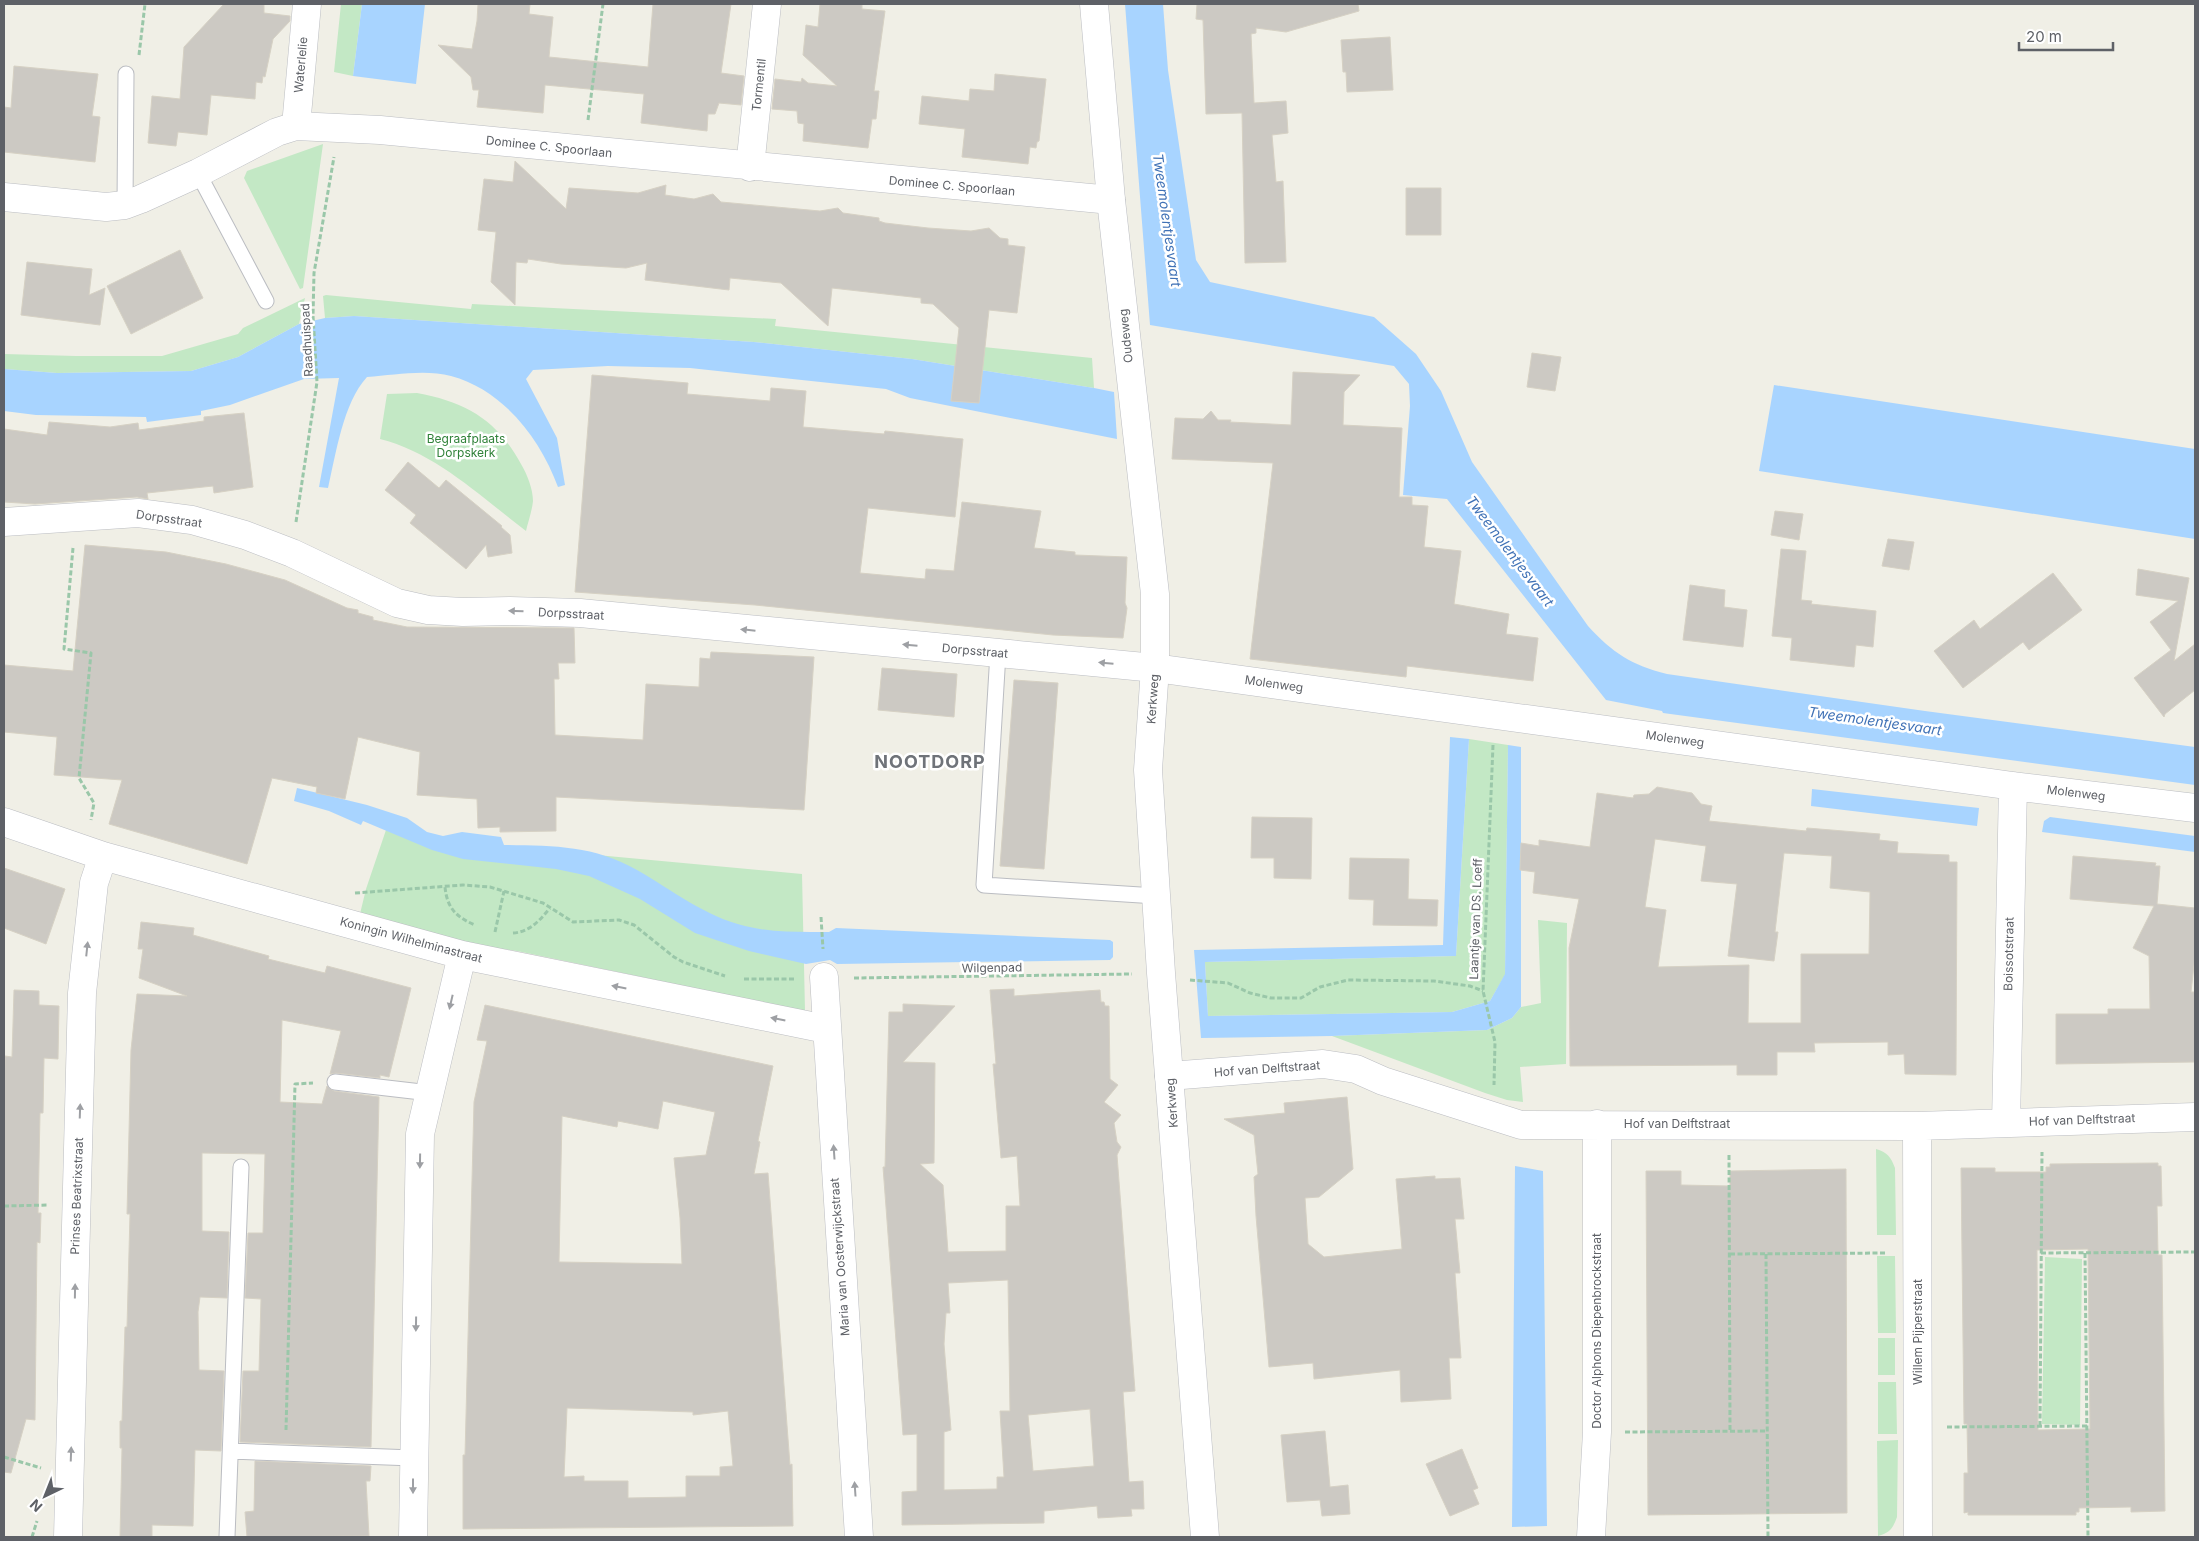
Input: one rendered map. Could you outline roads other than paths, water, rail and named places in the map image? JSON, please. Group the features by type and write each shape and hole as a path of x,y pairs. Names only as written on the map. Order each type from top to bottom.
{"street":[{"name":"Waterlelie","path":"296,126 307,4"},
{"name":"Tormentil","path":"750,167 767,4"},
{"name":"Oudeweg","path":"1094,4 1111,200 1155,594 1155,668"},
{"name":"Dominee C. Spoorlaan","path":"4,197 106,207 125,205 142,199 198,172 272,134 296,126 339,127 1111,200"},
{"name":"Dorpsstraat","path":"4,522 138,513 192,520 245,535 292,553 397,603 428,610 463,612 510,610 580,613 1155,668"},
{"name":"Molenweg","path":"1155,668 2013,786 2195,808"},
{"name":"Kerkweg","path":"1155,668 1148,770 1205,1537"},
{"name":"Boissotstraat","path":"2006,1123 2013,786"},
{"name":"Koningin Wilhelminastraat","path":"4,822 95,853 462,955 826,1029"},
{"name":"Prinses Beatrixstraat","path":"68,1537 82,993 94,882 95,853"},
{"path":"413,1537 420,1134 462,955"},
{"name":"Maria van Oosterwijckstraat","path":"824,978 859,1537"},
{"name":"Hof van Delftstraat","path":"1170,1076 1323,1064 1356,1069 1384,1081 1521,1125 1729,1124 1917,1126 2195,1117"},
{"name":"Doctor Alphons Diepenbrockstraat","path":"1591,1537 1597,1432 1597,1124"},
{"name":"Willem Pijperstraat","path":"1917,1126 1918,1537"}],"lane":[{"path":"125,205 126,74"},
{"path":"198,172 266,301"},
{"path":"998,653 984,885 1156,896"},
{"path":"335,1082 430,1093"},
{"path":"227,1537 241,1167"},
{"path":"231,1451 413,1458"}],"water":[{"path":"362,4 425,4 416,84 353,76"},
{"name":"Tweemolentjesvaart","path":"1125,4 1163,4 1168,70 1196,260 1210,282 1374,317 1416,354 1441,391 1472,462 1588,626 1614,651 1633,662 1667,674 2195,747 2195,785 1663,713 1662,711 1606,700 1447,499 1403,495 1410,406 1409,384 1394,366 1150,325"},
{"path":"354,316 754,342 912,359 1094,388 1114,392 1117,439 910,398 886,389 690,368 608,366 533,370 526,379 557,438 565,485 558,487 541,451 530,434 503,404 487,392 451,376 431,373 409,373 367,377 359,388 346,415 328,488 319,487 339,378 304,379 230,405 201,411 201,415 147,422 146,417 36,415 4,411 4,369 57,373 191,371 238,357 299,324 325,318"},
{"path":"1774,385 2195,449 2195,539 1759,471"},
{"path":"1450,737 1469,739 1456,956 1205,962 1208,1016 1452,1012 1490,1001 1505,974 1508,745 1521,747 1521,1007 1512,1018 1487,1030 1332,1036 1201,1038 1194,950 1443,945"},
{"path":"297,788 367,805 407,818 427,832 443,836 462,832 501,837 504,845 572,848 589,851 621,862 703,910 745,926 787,932 829,932 836,928 1110,940 1113,942 1113,957 1110,960 837,964 830,960 806,964 749,951 695,933 640,899 589,876 556,869 463,859 432,850 363,821 361,825 329,811 294,801"},
{"path":"1812,789 1979,808 1977,826 1811,806"},
{"path":"2050,817 2195,836 2195,852 2042,832 2044,821"},
{"path":"1515,1166 1543,1171 1547,1526 1512,1527"}],"district":[{"name":"NOOTDORP","path":"930,762"}],"park label":[{"name":"Begraafplaats Dorpskerk","path":"466,446"}]}
